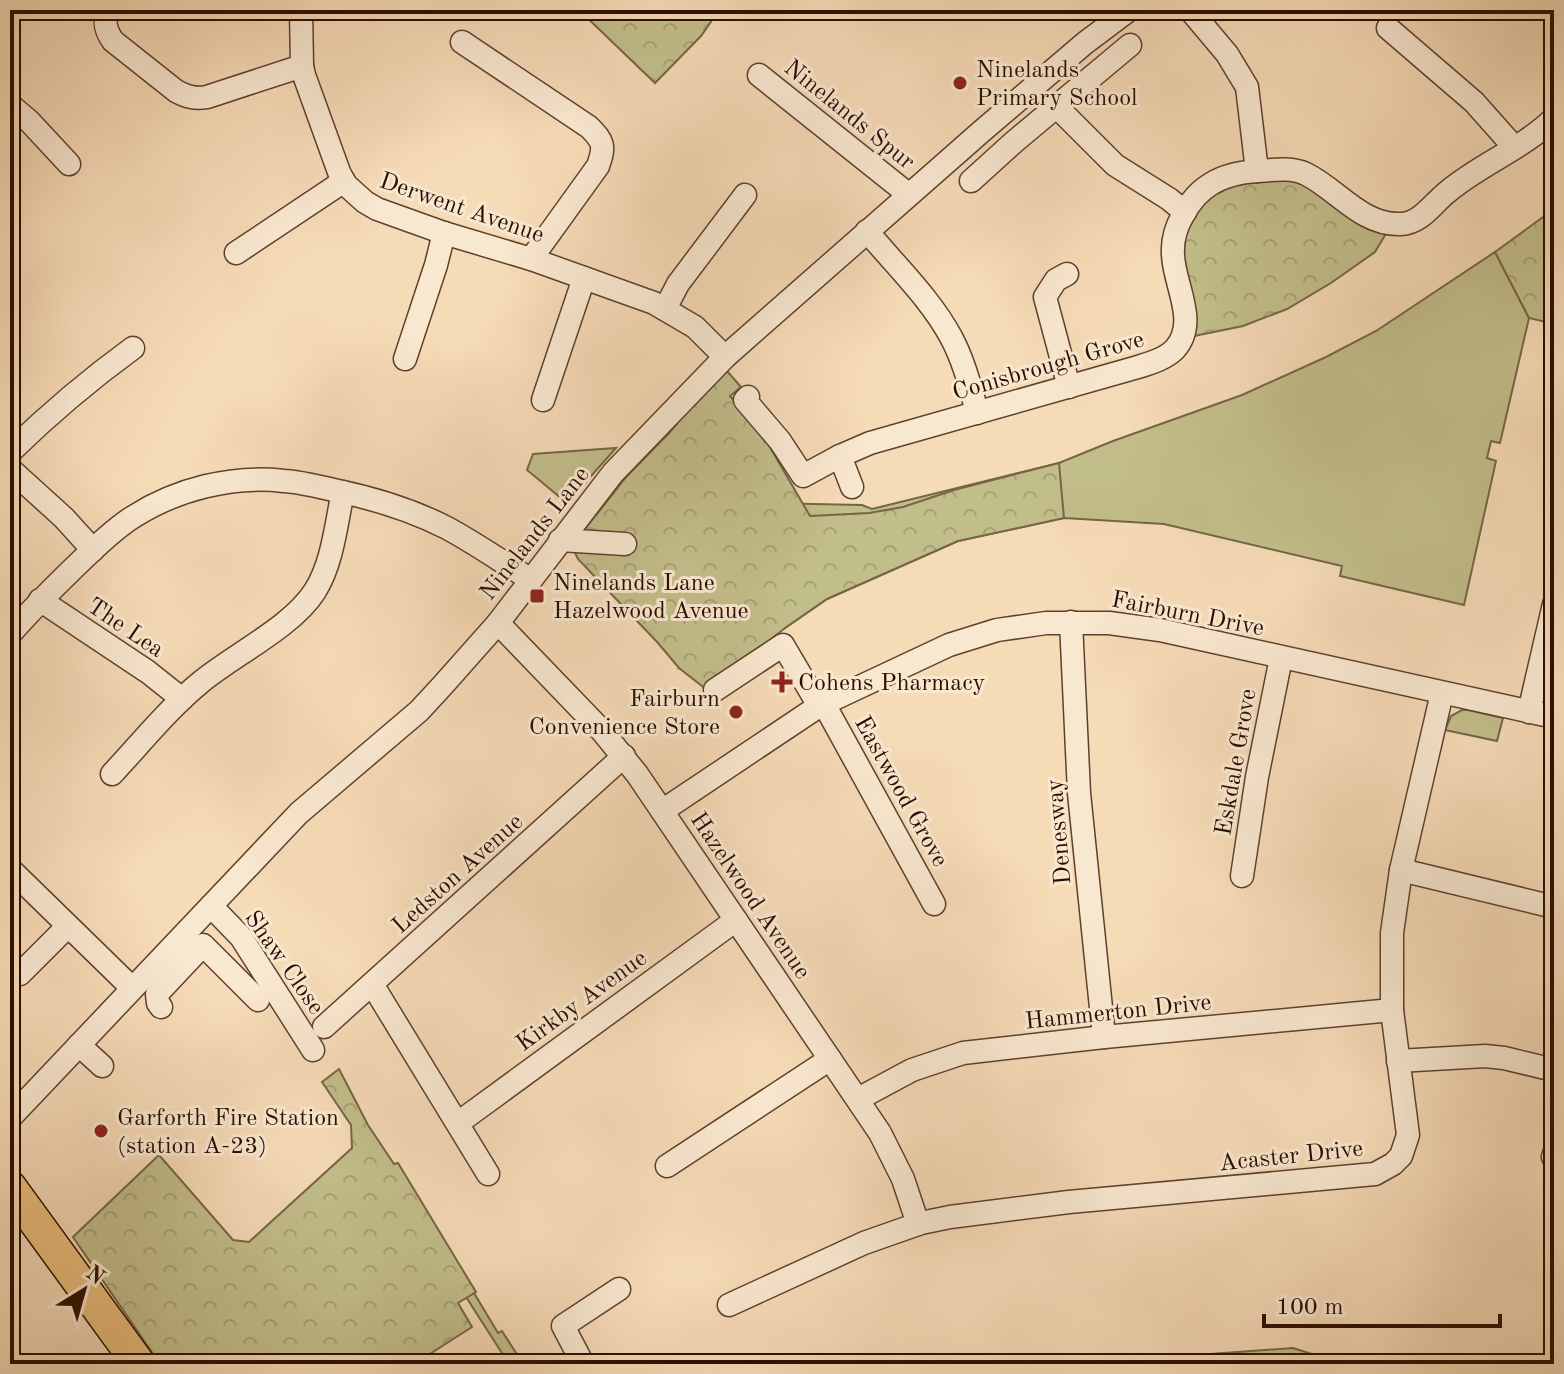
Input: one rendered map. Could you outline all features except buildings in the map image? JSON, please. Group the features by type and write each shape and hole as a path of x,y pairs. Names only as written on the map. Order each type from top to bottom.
{"highway":[{"path":"10,1187 139,1364"}],"street":[{"path":"108,10 105,25 113,41 185,97 207,97 302,66"},
{"name":"Derwent Avenue","path":"301,10 302,66 334,160 354,194 377,209 644,299 695,327 725,357"},
{"path":"1190,10 1227,54 1247,87 1257,171"},
{"name":"Ninelands Lane","path":"10,1118 299,813 419,711 498,623 613,473 725,357 1118,13"},
{"path":"1388,28 1474,102 1514,147"},
{"path":"462,42 589,127 600,139 604,150 598,166 531,259"},
{"path":"971,181 1130,45"},
{"name":"Ninelands Spur","path":"759,75 908,194"},
{"path":"10,105 69,164"},
{"path":"1056,106 1115,165 1185,212"},
{"name":"Conisbrough Grove","path":"748,397 745,400 780,441 803,476 870,443 1164,358 1177,347 1184,334 1186,320 1173,256 1175,235 1185,212 1199,193 1212,183 1229,175 1257,171 1281,169 1303,172 1372,219 1399,224 1420,217 1470,175 1544,128 1554,118"},
{"path":"236,253 344,181"},
{"path":"665,309 678,284 745,195"},
{"path":"867,231 937,314 953,339 967,372 977,413"},
{"path":"405,359 444,233"},
{"path":"1067,274 1056,280 1045,297 1069,387"},
{"path":"543,400 584,278"},
{"path":"10,452 75,392 133,348"},
{"path":"840,456 852,487"},
{"path":"10,469 54,508 93,550"},
{"path":"10,634 40,600 117,528 150,507 186,492 243,480 302,483 382,502 421,516 470,541 530,579"},
{"path":"112,774 182,699 307,602 325,570 343,492"},
{"path":"560,540 625,544"},
{"name":"The Lea","path":"40,600 148,672 182,699"},
{"path":"1529,712 1554,604"},
{"name":"Fairburn Drive","path":"662,811 822,705 949,645 1021,626 1071,622 1144,628 1554,717"},
{"name":"Denesway","path":"1071,622 1079,793 1104,1037"},
{"name":"Hazelwood Avenue","path":"498,623 624,756 858,1099 891,1153 918,1224"},
{"name":"Eastwood Grove","path":"715,690 783,645 822,705 934,904"},
{"name":"Eskdale Grove","path":"1242,876 1257,777 1281,658"},
{"name":"Acaster Drive","path":"729,1305 864,1243 918,1224 980,1212 1375,1174 1393,1164 1401,1156 1408,1135 1392,1010 1392,933 1401,870 1442,693"},
{"name":"Ledston Avenue","path":"324,1027 624,756"},
{"path":"10,869 132,988"},
{"path":"1401,870 1554,907"},
{"name":"Shaw Close","path":"211,906 241,937 313,1050"},
{"name":"Kirkby Avenue","path":"458,1123 736,920"},
{"path":"20,974 51,956 68,926"},
{"path":"161,1007 157,994 203,945 258,1000"},
{"path":"227,969 249,949"},
{"path":"372,984 488,1174"},
{"name":"Hammerton Drive","path":"858,1099 912,1070 963,1053 1392,1010"},
{"path":"79,1045 102,1066"},
{"path":"1398,1061 1485,1056 1554,1070"},
{"path":"667,1166 830,1059"},
{"path":"583,1364 563,1326 619,1289"}],"green space":[{"path":"579,10 719,10 701,36 655,83"},
{"path":"1265,165 1394,220 1375,252 1287,309 1243,326 1189,337 1174,292 1191,207"},
{"path":"1554,209 1554,324 1529,318 1495,252"},
{"path":"1495,252 1529,318 1500,443 1491,441 1487,458 1496,461 1464,605 1340,576 1342,566 1164,524 1064,518 958,541 827,599 785,628 679,668 763,503 862,505 872,509 1059,463 1242,395 1326,357 1376,331"},
{"path":"727,371 741,387 730,396 760,430 810,516 869,513 903,507 954,490 1059,463 1064,518 958,541 827,599 707,690 679,668 575,553 585,529 627,476"},
{"path":"616,448 567,503 527,470 533,454"},
{"path":"1462,710 1503,718 1497,741 1445,730 1451,716"},
{"path":"339,1069 368,1125 394,1164 398,1163 476,1292 458,1303 472,1327 414,1364 160,1364 73,1237 159,1155 233,1240 249,1242 352,1148 351,1125 322,1082"},
{"path":"474,1293 498,1333 502,1331 523,1364 509,1364 466,1297"},
{"path":"1293,1348 1340,1363 1419,1364 1071,1364"}],"place":[{"name":"Ninelands Primary School","path":"960,83"},
{"name":"Ninelands Lane Hazelwood Avenue","path":"537,596"},
{"name":"Cohens Pharmacy","path":"782,682"},
{"name":"Fairburn Convenience Store","path":"736,712"},
{"name":"Garforth Fire Station (station A-23)","path":"101,1131"}]}
